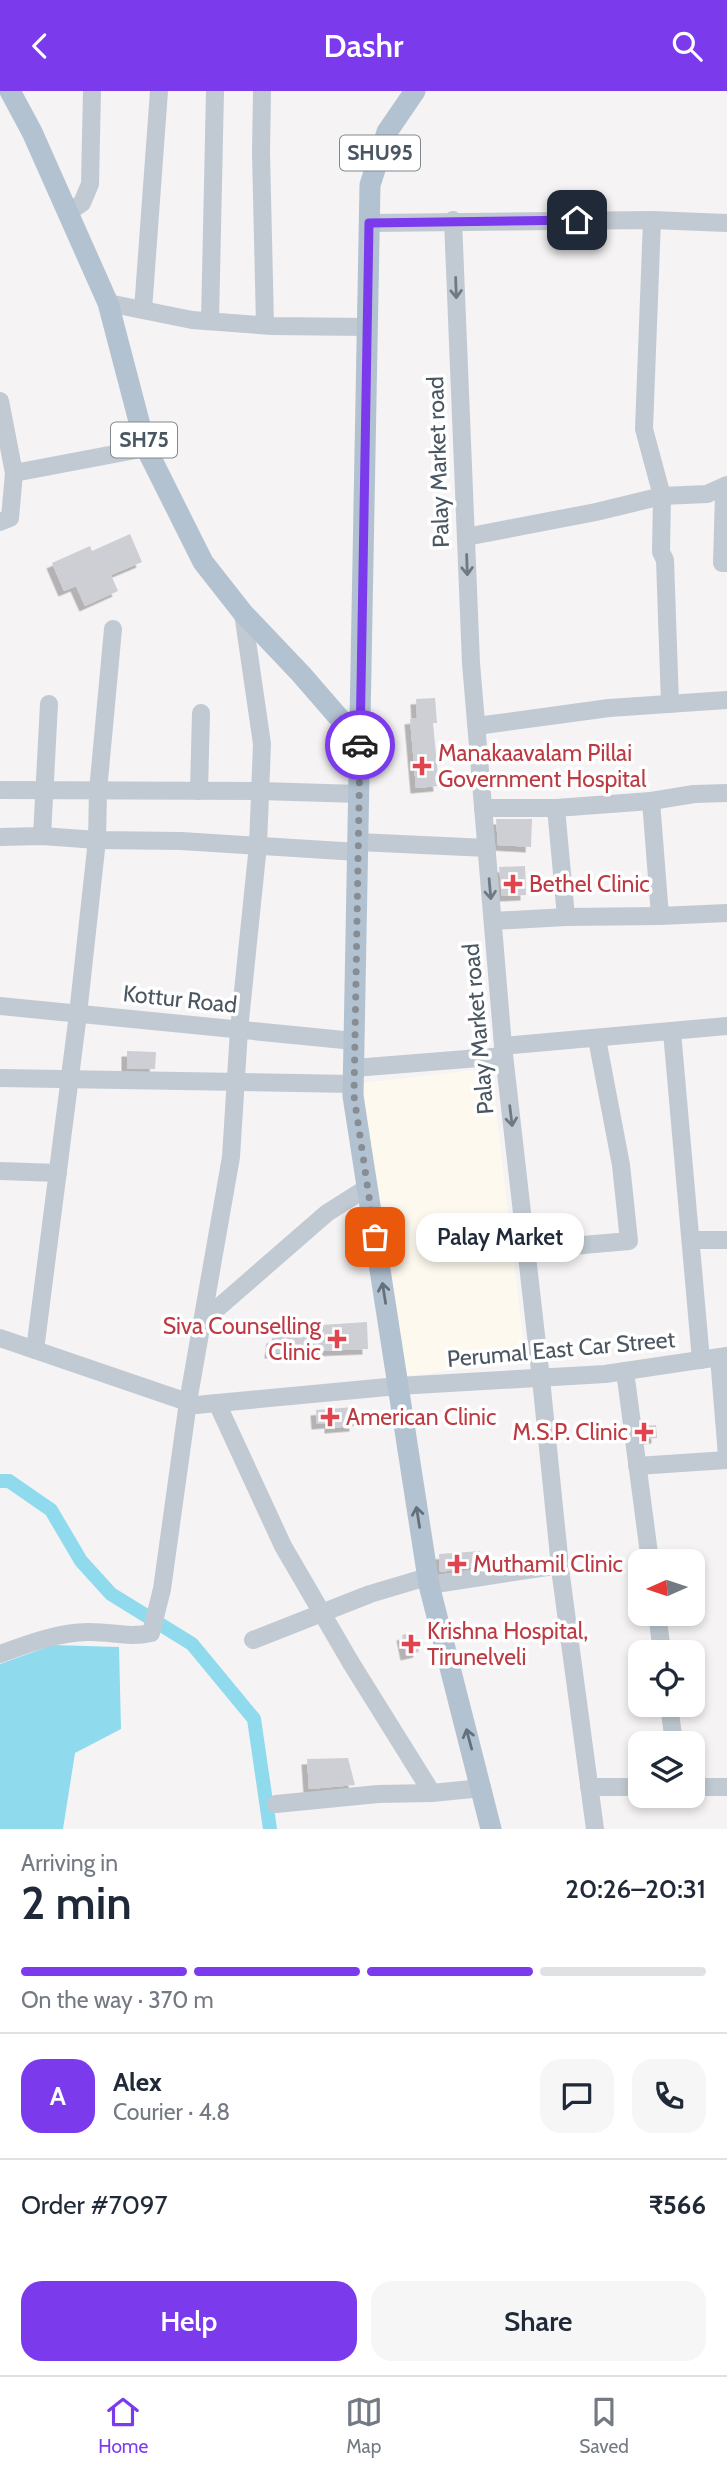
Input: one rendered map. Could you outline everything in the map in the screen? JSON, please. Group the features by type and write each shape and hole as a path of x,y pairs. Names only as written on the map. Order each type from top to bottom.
{"main road":[{"name":"SH75","path":"10,91 33,132 108,303 146,448 203,562 243,613 360,742"},
{"name":"SHU95","path":"415,91 387,132 370,185 354,1096 428,1581 491,1829"}],"street":[{"path":"68,212 82,203 90,184 92,91"},
{"path":"143,310 159,91"},
{"path":"210,321 215,91"},
{"path":"262,91 265,325"},
{"path":"369,223 453,220 652,220 727,223"},
{"name":"Palay Market road","path":"453,220 471,663 503,1051 541,1379 559,1565 595,1829"},
{"path":"652,220 644,429 662,496 661,552 665,560 670,704"},
{"path":"108,303 192,320 367,327"},
{"path":"0,401 14,473 10,518 0,522"},
{"path":"14,473 146,448"},
{"path":"466,537 596,512 662,496 721,492 722,563 727,563"},
{"path":"0,1654 34,1641 89,1632 135,1636 151,1633 162,1589 188,1402 231,1157 239,1030 258,845 262,744 243,613"},
{"path":"35,1350 78,1014 97,840 98,791 113,629"},
{"path":"477,726 609,708 727,700"},
{"path":"42,836 49,704"},
{"path":"199,791 201,713"},
{"path":"0,790 359,794"},
{"path":"483,808 556,808 727,793"},
{"path":"651,801 660,916"},
{"path":"556,808 566,917"},
{"path":"0,837 42,836 258,845 487,848"},
{"path":"493,921 727,913"},
{"name":"Kottur Road","path":"0,1006 355,1041"},
{"path":"0,1078 236,1084 354,1076 503,1051 727,1026"},
{"path":"637,1466 727,1458 716,1358 691,1240 672,1032"},
{"path":"526,1250 629,1241 621,1165 597,1039"},
{"path":"0,1171 58,1173"},
{"path":"204,1320 327,1213 368,1187"},
{"path":"691,1240 727,1240"},
{"name":"Perumal East Car Street","path":"0,1338 196,1405 398,1386 541,1379 716,1358"},
{"path":"625,1371 648,1549"},
{"path":"217,1403 283,1546 432,1793"},
{"path":"253,1640 322,1612 428,1581 559,1565"},
{"path":"589,1787 628,1787"},
{"path":"705,1787 727,1787"},
{"path":"276,1804 378,1794 482,1789"}],"shaded area":[{"path":"491,1068 526,1362 397,1377 363,1083"}],"water":[{"path":"53,1645 119,1647 121,1729 75,1753 63,1829 0,1829 0,1664"}],"building":[{"path":"130,534 142,562 111,575 118,591 85,606 76,586 64,591 52,563 90,546 92,551"},
{"path":"435,698 437,723 433,723 439,786 416,788 410,719 417,718 416,699"},
{"path":"496,819 532,819 531,847 498,845"},
{"path":"525,866 526,895 502,896 499,867"},
{"path":"127,1051 156,1052 155,1069 127,1069"},
{"path":"367,1322 368,1349 270,1353 272,1338 288,1336 291,1327"},
{"path":"354,1407 355,1426 330,1428 330,1423 317,1424 316,1410"},
{"path":"656,1425 657,1438 645,1439 644,1426"},
{"path":"480,1551 481,1566 440,1572 439,1554"},
{"path":"415,1632 419,1652 406,1655 402,1635"},
{"path":"348,1758 355,1785 309,1789 307,1759"}],"waterway":[{"path":"0,1481 9,1481 51,1510 81,1561 111,1594 192,1644 254,1719 270,1829"}],"way so far":[{"path":"360,745 354,1096 375,1237"}],"place":[{"name":"Manakaavalam Pillai Government Hospital","path":"422,766"},
{"name":"Bethel Clinic","path":"513,884"},
{"name":"Palay Market","path":"375,1237"},
{"name":"Siva Counselling Clinic","path":"337,1339"},
{"name":"American Clinic","path":"330,1417"},
{"name":"M.S.P. Clinic","path":"644,1432"},
{"name":"Muthamil Clinic","path":"457,1564"},
{"name":"Krishna Hospital, Tirunelveli","path":"411,1644"}],"route":[{"path":"360,745 369,223 577,220"}]}
